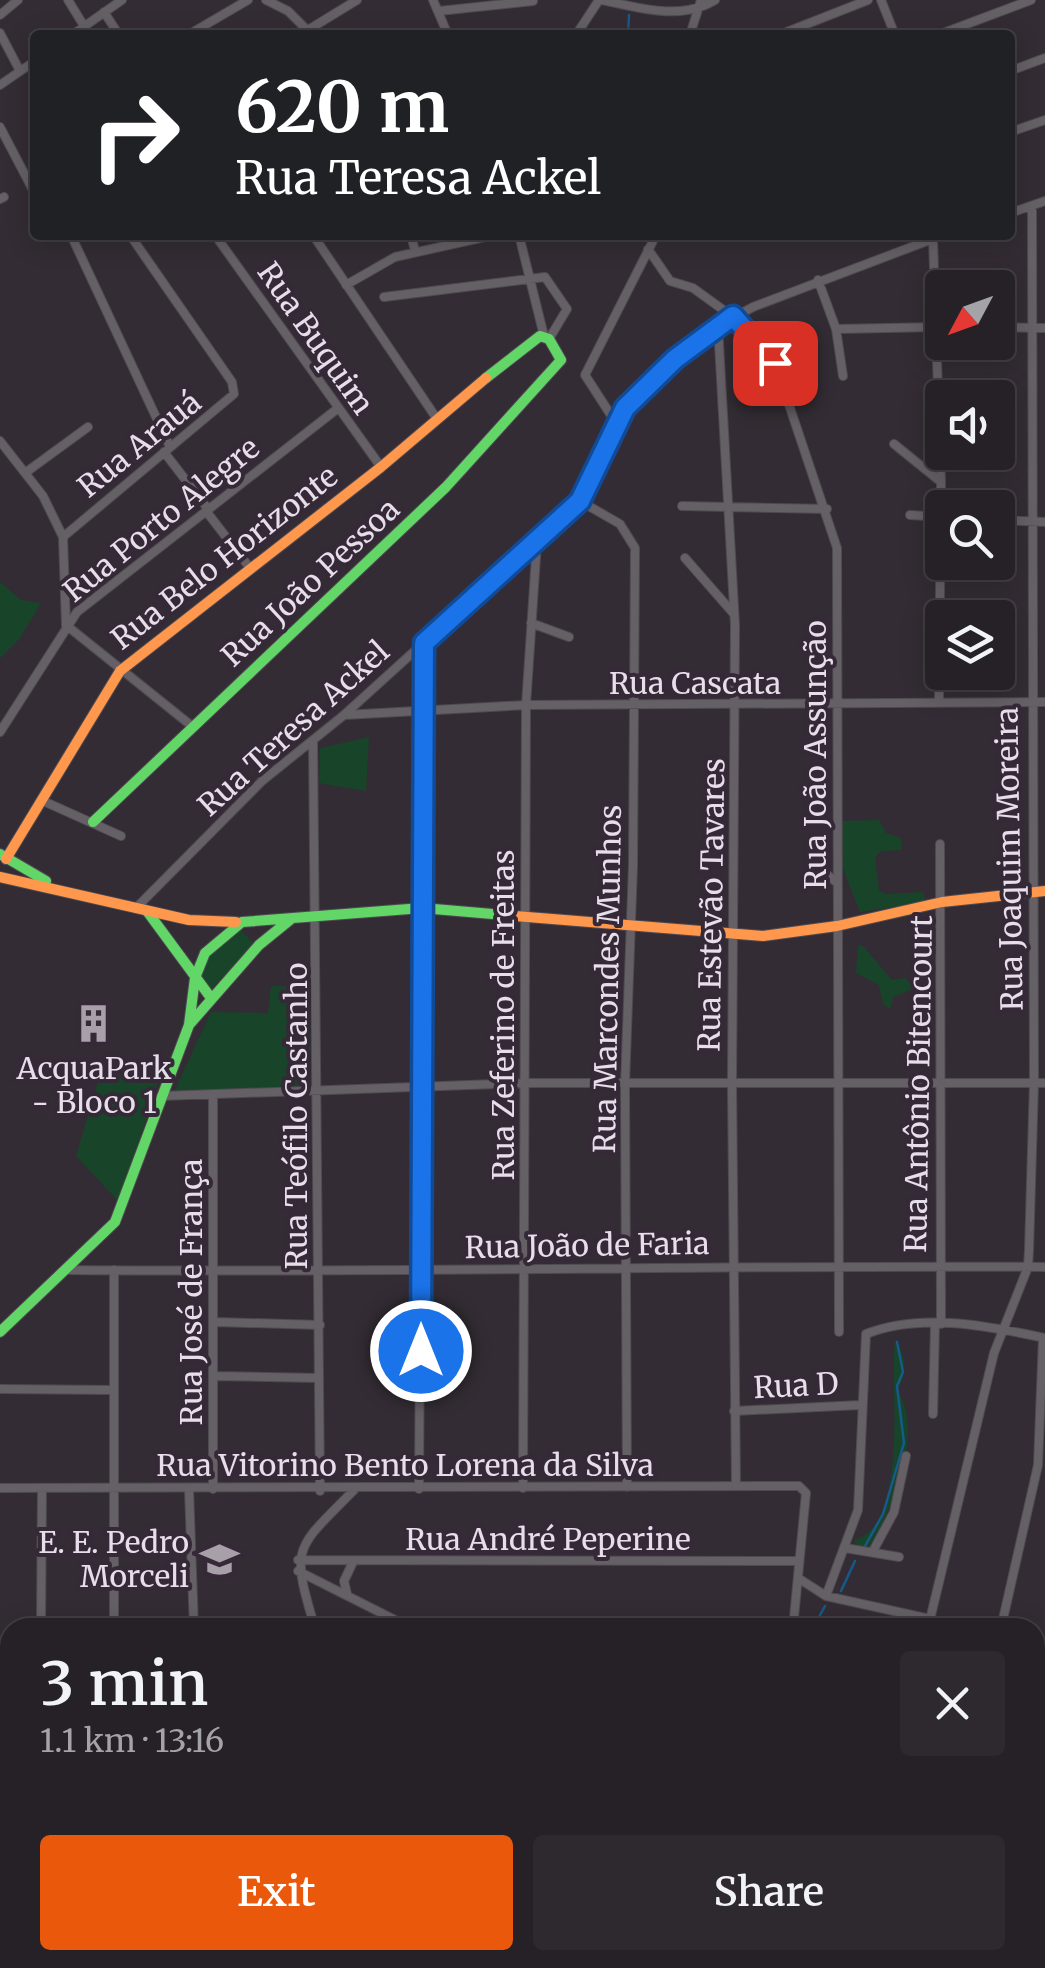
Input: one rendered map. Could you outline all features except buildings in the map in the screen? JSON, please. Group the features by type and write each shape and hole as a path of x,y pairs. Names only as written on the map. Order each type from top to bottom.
{"street":[{"path":"0,15 18,0"},
{"path":"68,0 84,26"},
{"path":"79,30 122,0"},
{"path":"197,30 248,0"},
{"path":"266,0 288,11 308,30"},
{"path":"313,30 357,0"},
{"path":"433,0 446,30"},
{"path":"580,30 601,0 696,12 715,0"},
{"path":"691,30 701,0"},
{"path":"792,30 868,0"},
{"path":"882,0 892,30"},
{"path":"951,30 1031,0"},
{"path":"439,11 533,1"},
{"path":"104,12 115,30"},
{"path":"0,33 20,71"},
{"path":"1015,69 1045,58"},
{"path":"0,85 30,64"},
{"path":"1015,130 1045,120"},
{"path":"0,127 30,184"},
{"path":"1015,211 1045,201"},
{"name":"Rua Joaquim Moreira","path":"930,1618 1001,1327 1028,1267 1039,890 1030,702 1032,206"},
{"path":"73,240 167,449 250,568"},
{"name":"Rua Arauá","path":"63,536 232,399 234,387 133,240"},
{"name":"Rua Buquim","path":"219,240 381,467"},
{"path":"316,240 436,418"},
{"path":"413,240 416,250"},
{"path":"346,285 380,264 416,250 468,240"},
{"path":"520,240 546,338"},
{"path":"616,423 585,376 653,240"},
{"name":"Rua Teresa Ackel","path":"142,909 262,781 313,742 580,501 625,408 675,359 733,316 927,240"},
{"path":"938,240 939,270"},
{"name":"Rua João Assunção","path":"648,250 670,281 693,288 733,316 783,378 828,509 837,548 839,1332"},
{"path":"384,297 443,286 547,278 567,310 546,338"},
{"path":"818,280 836,329 843,376"},
{"name":"Rua Estevão Tavares","path":"718,326 730,506 736,705 732,1084 736,1486"},
{"path":"836,329 925,327"},
{"path":"1015,328 1045,328"},
{"name":"Rua Belo Horizonte","path":"3,857 120,670 381,467 528,342 546,338"},
{"name":"Rua João Pessoa","path":"93,822 446,487 561,358 546,338"},
{"path":"940,360 941,490"},
{"name":"Rua Porto Alegre","path":"0,732 66,625 337,409"},
{"path":"25,474 88,427"},
{"path":"0,442 63,536 66,625 192,728"},
{"path":"894,444 941,482"},
{"name":"Rua Marcondes Munhos","path":"580,501 612,517 633,538 626,1084 628,1487"},
{"path":"682,506 828,509"},
{"path":"910,515 925,516"},
{"path":"1015,521 1045,522"},
{"name":"Rua Zeferino de Freitas","path":"522,1488 526,705 538,542"},
{"path":"684,558 734,614"},
{"path":"939,700 940,580"},
{"path":"531,623 569,637"},
{"path":"420,1489 424,643"},
{"name":"Rua Cascata","path":"344,714 526,705 1045,702"},
{"name":"Rua Teófilo Castanho","path":"313,742 318,915 320,1490"},
{"path":"41,800 121,836"},
{"name":"Rua Antônio Bitencourt","path":"933,1414 941,1083 940,844"},
{"path":"3,857 60,888"},
{"path":"820,868 836,882"},
{"path":"0,877 205,923 422,908 734,936 837,926 942,902 1039,890"},
{"path":"142,909 169,931 193,979 211,998"},
{"path":"189,1025 259,945 292,918"},
{"path":"242,922 251,928 259,945"},
{"path":"0,1332 70,1270 124,1207 189,1025 193,979 205,951 242,922"},
{"path":"161,1096 526,1082 1045,1083"},
{"name":"Rua José de França","path":"213,1095 213,1489"},
{"name":"Rua João de Faria","path":"70,1270 214,1267 421,1271 733,1264 1045,1267"},
{"path":"114,1270 114,1618"},
{"path":"216,1322 320,1326"},
{"path":"826,1596 858,1510 863,1337 869,1331 938,1324 1001,1327 1044,1338 1038,1465 1003,1618"},
{"path":"216,1376 320,1378"},
{"path":"0,1389 113,1390"},
{"name":"Rua D","path":"734,1411 860,1405"},
{"path":"873,1551 894,1512 906,1456"},
{"name":"Rua Vitorino Bento Lorena da Silva","path":"0,1488 799,1486 806,1493 798,1561"},
{"path":"41,1618 42,1488"},
{"path":"189,1489 194,1618"},
{"path":"312,1618 298,1571 304,1541 354,1490"},
{"path":"845,1548 899,1558"},
{"name":"Rua André Peperine","path":"298,1560 798,1561"},
{"path":"795,1618 798,1561"},
{"path":"347,1594 344,1581 353,1562"},
{"path":"298,1571 386,1618"},
{"path":"798,1578 826,1596 910,1618"}],"green space":[{"path":"0,582 21,600 41,603 20,638 0,658"},
{"path":"369,737 366,791 319,783 320,748"},
{"path":"879,820 886,833 901,838 902,850 881,851 875,857 879,890 885,894 923,892 926,902 860,912 842,866 841,821"},
{"path":"241,930 253,943 211,990 202,985 206,959 225,939"},
{"path":"858,946 863,946 892,980 905,978 914,988 893,997 890,1009 883,1004 879,985 856,973"},
{"path":"271,986 311,987 310,1085 174,1092 211,1012 268,1013"},
{"path":"104,1061 159,1079 119,1202 76,1156"},
{"path":"895,1341 904,1365 897,1390 905,1406 907,1446 896,1490 879,1530 869,1547 858,1548 854,1540 872,1529 884,1508 890,1481"}],"waterway":[{"path":"628,30 629,15"},
{"path":"865,1546 883,1514 904,1443 897,1386 903,1372 897,1342"},
{"path":"841,1591 855,1561"},
{"path":"818,1618 825,1606"}],"traffic: fast":[{"path":"93,822 446,487 561,360 549,339 540,336 486,378"},
{"path":"0,854 46,881"},
{"path":"189,1025 195,978 205,953 242,922 422,908 515,916"},
{"path":"147,911 211,998"},
{"path":"0,1332 115,1222 189,1025 259,945 291,919"}],"traffic: slow":[{"path":"6,859 120,671 381,467 486,378"},
{"path":"0,877 189,920 236,922"},
{"path":"515,916 763,936 837,926 942,902 1045,891"}],"place":[{"name":"AcquaPark - Bloco 1","path":"94,1024"},
{"name":"E. E. Pedro Morceli","path":"219,1559"}],"route":[{"path":"421,1351 424,643 580,501 625,408 675,359 733,316 775,363"}]}
